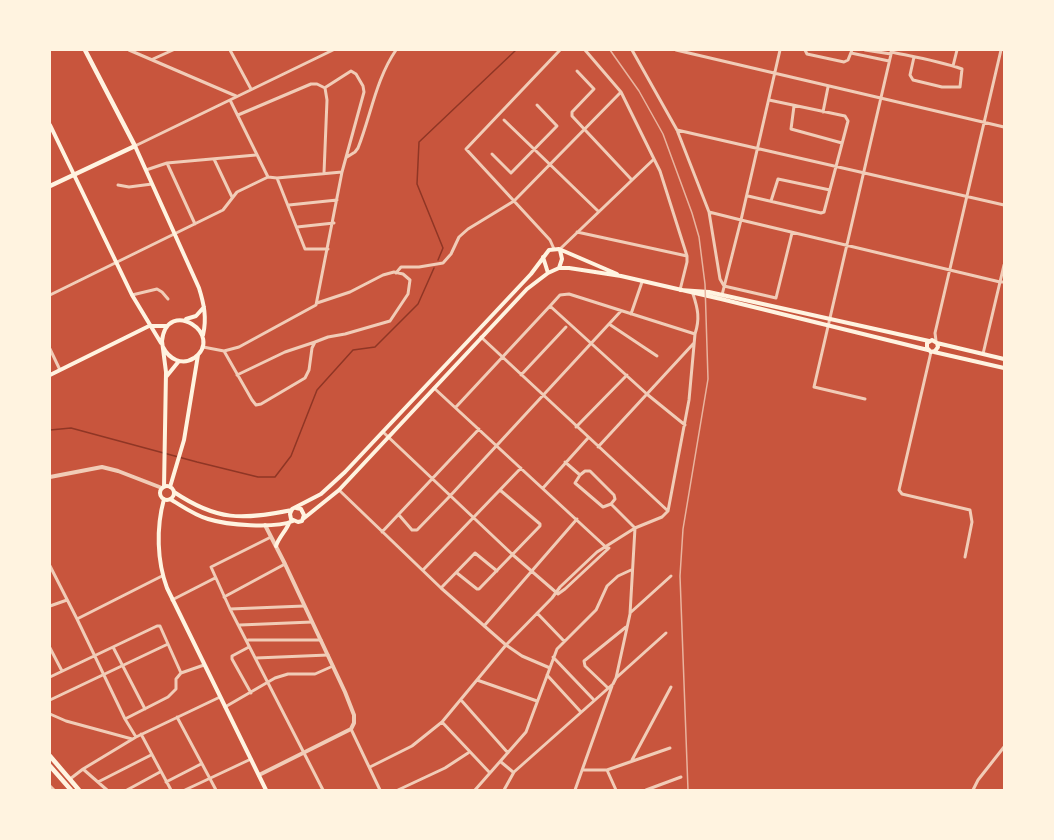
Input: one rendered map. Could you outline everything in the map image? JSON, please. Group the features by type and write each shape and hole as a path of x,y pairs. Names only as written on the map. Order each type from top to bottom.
{"main road":[{"path":"85,50 135,146 199,288 205,307 202,346 198,354 184,441 170,487 192,504 209,512 252,516 301,509 304,512 303,519"},
{"path":"50,125 149,326 171,358 179,361 191,359 198,354"},
{"path":"50,186 135,146"},
{"path":"558,249 562,258 559,268"},
{"path":"276,546 291,522 290,514 294,509 330,487 531,274 549,250 558,249 621,276"},
{"path":"543,257 548,273"},
{"path":"164,499 170,499 207,519 276,526 303,519 339,490 527,289 548,273 559,268 621,276 1005,368"},
{"path":"680,290 693,290 774,306 1005,359"},
{"path":"50,375 149,326 159,328 168,326 175,321 196,316 205,307"},
{"path":"183,320 196,325 202,337"},
{"path":"164,499 160,494 163,488 166,435 166,378 162,337 168,326"},
{"path":"929,341 926,345 931,351"},
{"path":"931,351 938,349 937,342"},
{"path":"166,378 179,361"},
{"path":"163,488 170,487"},
{"path":"170,499 174,492"},
{"path":"164,499 161,509 159,548 162,576 266,790"},
{"path":"50,756 79,790"},
{"path":"50,766 71,790"}],"street":[{"path":"129,50 236,96"},
{"path":"153,59 173,50"},
{"path":"230,50 251,89"},
{"path":"135,146 333,50"},
{"path":"347,157 360,145 376,91 388,62 396,50"},
{"path":"560,50 466,149 558,249 654,159"},
{"path":"585,50 621,92 660,171 687,256 680,290"},
{"path":"632,50 677,130 709,212 720,279 724,286 776,298"},
{"path":"675,50 1005,127"},
{"path":"722,295 780,50"},
{"path":"805,50 807,54 844,62 848,60 851,51 889,61"},
{"path":"866,50 891,52 914,57 953,66 963,70 959,88 942,87 913,80 910,75 914,57"},
{"path":"953,66 957,50"},
{"path":"929,341 935,333 1002,50"},
{"path":"865,399 814,387 891,52"},
{"path":"577,70 594,89 572,112 572,116 632,179"},
{"path":"202,346 224,351 239,347 312,309 317,303 342,172 362,98 363,86 356,74 351,71 325,88"},
{"path":"238,115 311,84 325,88"},
{"path":"823,112 828,86"},
{"path":"324,173 327,100 325,88"},
{"path":"396,273 400,267 443,263 451,254 459,237 514,201 621,92"},
{"path":"230,99 268,177"},
{"path":"747,196 822,213 825,211 842,142 847,118 769,100"},
{"path":"492,154 511,173 557,126 537,105"},
{"path":"794,106 790,126 792,129 842,142"},
{"path":"504,120 598,211"},
{"path":"677,130 1005,206"},
{"path":"146,171 167,163 256,154"},
{"path":"214,159 232,197"},
{"path":"167,163 195,224"},
{"path":"50,295 223,210 237,192 268,177 342,172"},
{"path":"277,178 305,249 328,249"},
{"path":"771,201 777,179 830,190"},
{"path":"118,185 129,187 152,184"},
{"path":"289,205 337,200"},
{"path":"709,212 1002,282"},
{"path":"297,227 333,223"},
{"path":"577,232 687,256"},
{"path":"773,313 792,232"},
{"path":"983,354 1005,265"},
{"path":"237,375 285,352 328,337 390,321 408,294 410,283 406,275 396,273 383,275 350,292 317,303"},
{"path":"631,314 642,282"},
{"path":"132,295 157,289 168,299"},
{"path":"456,407 560,295 569,294 695,334"},
{"path":"370,768 412,746 441,722 506,645 576,571 635,528 662,517 668,511 692,380 695,334 699,314 693,294"},
{"path":"549,306 685,425"},
{"path":"399,515 412,530 415,530 450,496 621,311"},
{"path":"609,324 657,356"},
{"path":"521,375 566,327"},
{"path":"935,333 937,342"},
{"path":"481,337 668,511"},
{"path":"224,351 254,403 261,404 304,378 309,370 315,342"},
{"path":"598,447 694,344"},
{"path":"50,349 60,370"},
{"path":"931,351 899,490 902,494 970,510 972,522 965,556"},
{"path":"576,427 627,375"},
{"path":"434,388 607,547"},
{"path":"382,532 478,429"},
{"path":"383,432 513,555 557,593"},
{"path":"543,488 588,438"},
{"path":"565,462 580,475"},
{"path":"50,477 102,467 163,488"},
{"path":"423,570 521,468"},
{"path":"585,471 590,471 615,496 611,504 604,508 575,483 580,475 585,471"},
{"path":"339,490 441,588 506,645 522,656 550,668"},
{"path":"457,573 478,589 540,525 500,490"},
{"path":"611,504 635,528"},
{"path":"484,626 577,519"},
{"path":"259,775 351,729 354,723 354,715 333,666 265,525"},
{"path":"574,790 616,678 630,614 635,528"},
{"path":"271,537 211,567 230,609 248,640 323,790"},
{"path":"441,588 476,553 497,571"},
{"path":"224,597 285,564"},
{"path":"50,566 125,719 151,755 171,790"},
{"path":"475,790 526,732 553,657 564,641 596,610 607,586 618,576 631,570"},
{"path":"77,619 162,576"},
{"path":"630,614 671,576"},
{"path":"172,600 215,578"},
{"path":"50,606 67,600"},
{"path":"230,609 304,606"},
{"path":"537,613 564,641"},
{"path":"240,625 312,622"},
{"path":"50,677 158,626 181,672"},
{"path":"608,688 585,666 584,661 627,626"},
{"path":"616,678 666,633"},
{"path":"248,640 321,640"},
{"path":"50,700 168,645"},
{"path":"113,647 145,709"},
{"path":"250,647 232,656 232,659 251,693"},
{"path":"50,648 62,671"},
{"path":"256,658 328,655"},
{"path":"553,657 594,699"},
{"path":"125,719 174,692 177,676 181,672 204,664"},
{"path":"225,707 278,677 315,674 333,666"},
{"path":"547,675 581,711"},
{"path":"477,680 537,701"},
{"path":"504,790 514,772 613,684"},
{"path":"632,760 671,687"},
{"path":"69,780 136,736 220,697"},
{"path":"461,700 508,754"},
{"path":"50,714 66,721 136,736"},
{"path":"177,717 216,790"},
{"path":"441,722 490,774"},
{"path":"351,729 380,790"},
{"path":"973,790 978,780 1005,747"},
{"path":"583,770 607,770 670,748"},
{"path":"398,790 445,768 468,753"},
{"path":"98,782 151,755"},
{"path":"185,790 251,758"},
{"path":"501,762 514,772"},
{"path":"166,782 201,764"},
{"path":"83,769 107,790"},
{"path":"607,770 616,790"},
{"path":"127,790 160,772"},
{"path":"646,790 681,777"},
{"path":"50,786 54,790"}],"waterway":[{"path":"438,260 443,248 417,184 419,142 516,50"},
{"path":"50,430 71,428 258,477 275,477 291,456 317,390 353,350 375,347 418,304 434,268"}],"railway":[{"path":"610,50 639,91 663,134 699,237 705,284 708,379 683,529 680,576 688,790"}]}
